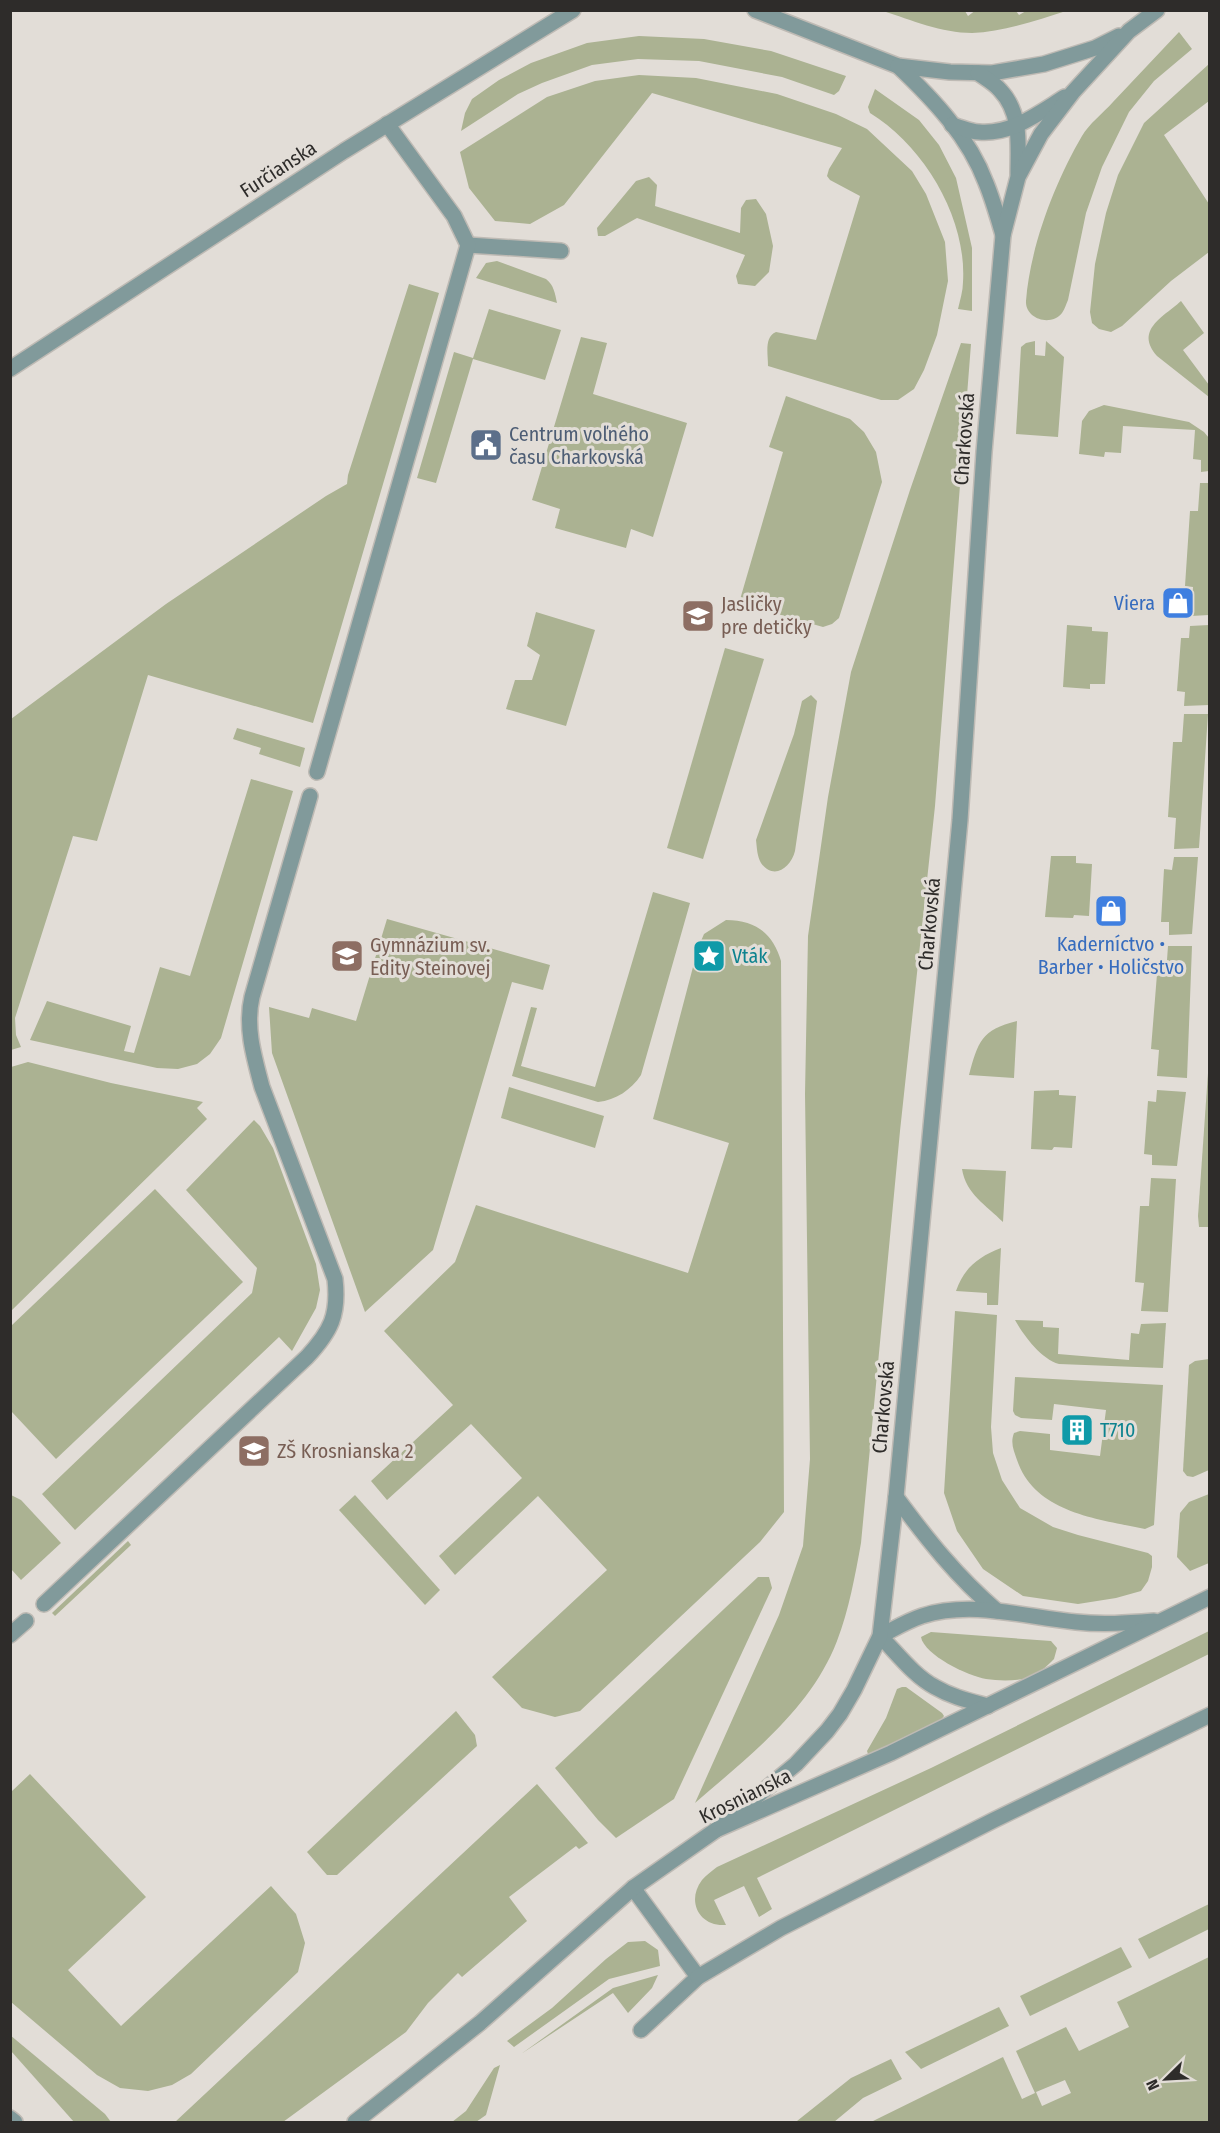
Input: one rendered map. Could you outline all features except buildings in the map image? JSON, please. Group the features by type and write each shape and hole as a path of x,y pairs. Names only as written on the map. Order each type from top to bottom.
{"street":[{"name":"Furčianska","path":"10,369 387,124 573,10"},
{"path":"755,10 897,66 950,72 978,73 1016,70 1066,58 1095,48 1129,31"},
{"name":"Charkovská","path":"716,1830 796,1764 827,1731 854,1690 880,1636 896,1497 960,820 984,452 1003,236 1018,177 1041,134 1073,92 1129,31 1157,10"},
{"path":"897,66 924,91 966,145 986,182 1003,236"},
{"path":"978,73 1000,90 1012,106 1018,125 1018,177"},
{"path":"952,125 976,132 991,133 1008,129 1073,92"},
{"path":"317,772 468,245 454,216 387,124"},
{"path":"468,245 561,251"},
{"path":"44,1604 307,1357 324,1338 334,1319 337,1297 335,1279 262,1087 249,1030 252,997 310,796"},
{"path":"896,1497 948,1564 997,1611"},
{"name":"Krosnianska","path":"355,2122 475,2027 633,1888 716,1830 891,1753 1209,1597"},
{"path":"988,1706 952,1695 933,1686 917,1674 880,1636 923,1616 968,1609 1078,1623 1164,1620"},
{"path":"10,1635 26,1621"},
{"path":"641,2030 698,1977 781,1928 1209,1715"},
{"path":"633,1888 698,1977"},
{"path":"10,2118 15,2122"}],"green space":[{"path":"976,10 1016,11 1019,15 1026,11 1066,11 1008,28 972,33 938,28 883,11 965,11 968,16"},
{"path":"1179,32 1192,49 1154,81 1129,112 1102,167 1086,213 1064,310 1052,320 1040,319 1034,316 1027,307 1028,280 1038,237 1062,174 1088,127"},
{"path":"639,36 704,39 771,51 846,76 839,91 834,95 782,77 699,61 638,59 592,65 518,94 461,131 465,113 472,99 499,80 531,63 587,43"},
{"path":"1209,64 1209,101 1164,135 1209,204 1209,252 1171,281 1122,326 1111,332 1099,329 1092,323 1090,312 1095,264 1106,213 1118,175 1144,123"},
{"path":"639,75 696,78 777,94 836,114 867,129 912,171 926,194 945,242 948,281 937,335 914,389 898,400 881,400 768,366 768,342 772,334 776,332 816,340 860,196 830,180 827,176 842,148 652,93 564,205 530,224 495,221 469,188 460,152 547,97 595,81"},
{"path":"875,89 919,120 939,145 956,178 972,248 972,311 958,309 963,285 962,258 958,233 950,209 924,164 908,144 870,113 868,107"},
{"path":"649,177 657,185 655,206 740,233 741,208 746,200 756,199 766,214 773,246 769,272 755,286 738,284 736,276 745,255 637,218 605,236 598,236 597,228 636,181"},
{"path":"497,261 549,281 557,303 476,278 486,263"},
{"path":"409,284 439,293 313,723 148,675 97,841 73,836 15,1018 16,1035 21,1047 11,1050 11,719 166,604 347,484"},
{"path":"1181,301 1204,333 1183,350 1209,385 1209,397 1157,356 1151,347 1149,339 1154,325"},
{"path":"489,309 561,330 545,380 473,359 436,483 417,478 454,352 473,358"},
{"path":"581,337 607,343 593,394 687,423 653,537 631,529 626,548 555,528 560,509 532,500"},
{"path":"1035,341 1035,355 1045,356 1046,341 1064,357 1058,437 1016,434 1021,347"},
{"path":"961,343 971,344 935,806 900,1131 859,1555 837,1641 826,1666 811,1689 776,1730 695,1803 779,1615 803,1546 810,1459 805,1094 808,936 828,797 851,672"},
{"path":"786,396 850,419 864,432 876,452 882,482 839,618 823,627 739,603 783,452 769,447"},
{"path":"1104,405 1189,422 1209,438 1209,471 1201,472 1201,460 1193,459 1195,430 1123,426 1121,453 1105,452 1104,457 1079,454 1082,421 1089,411"},
{"path":"1200,483 1209,483 1209,615 1191,616 1193,587 1185,586 1190,511 1198,511"},
{"path":"536,612 595,630 566,726 506,709 515,680 532,680 540,655 527,646"},
{"path":"1067,625 1092,627 1092,631 1108,632 1105,684 1090,684 1090,689 1063,687"},
{"path":"1209,625 1209,705 1184,706 1185,692 1177,691 1181,638 1189,638 1190,626"},
{"path":"725,648 764,659 703,859 667,848"},
{"path":"811,695 817,701 795,851 786,867 771,871 761,863 756,840 794,734 802,701"},
{"path":"1184,714 1208,714 1199,848 1174,849 1176,818 1168,817 1173,742 1182,742"},
{"path":"237,728 305,748 300,767 259,754 261,748 233,739"},
{"path":"251,779 293,791 221,1038 210,1054 197,1064 178,1069 157,1068 30,1040 47,1001 131,1026 124,1051 134,1053 160,967 190,976"},
{"path":"1051,856 1076,856 1076,863 1092,864 1089,916 1045,917"},
{"path":"1174,857 1198,857 1192,934 1169,935 1169,922 1161,922 1164,869 1172,870"},
{"path":"653,892 690,903 641,1075 628,1090 617,1097 598,1102 512,1076 531,1007 537,1008 521,1066 595,1087"},
{"path":"387,919 550,965 543,990 512,982 433,1250 365,1312 272,1053 269,1007 309,1018 312,1008 356,1021"},
{"path":"726,920 746,922 761,930 773,943 781,961 784,1512 760,1542 580,1711 555,1717 522,1708 492,1677 607,1570 538,1496 455,1575 439,1556 522,1478 471,1424 387,1500 371,1481 453,1405 384,1331 455,1262 476,1205 688,1273 729,1143 653,1119 698,948 704,934"},
{"path":"1168,946 1192,946 1187,1078 1157,1076 1159,1050 1151,1049 1157,974 1166,974"},
{"path":"1017,1021 1014,1078 969,1075 975,1054 988,1033"},
{"path":"28,1062 111,1083 203,1102 197,1108 207,1119 11,1311 11,1067"},
{"path":"1208,1073 1210,1073 1209,1227 1199,1227 1198,1216"},
{"path":"509,1087 604,1116 595,1148 501,1118"},
{"path":"1059,1090 1059,1095 1076,1096 1072,1148 1031,1149 1034,1091"},
{"path":"1157,1090 1186,1092 1177,1166 1152,1165 1152,1155 1144,1154 1148,1101 1156,1102"},
{"path":"254,1120 273,1148 316,1264 320,1290 316,1308 292,1351 279,1337 75,1530 42,1494 252,1293 257,1268 186,1190"},
{"path":"962,1169 1006,1171 1003,1222 972,1192"},
{"path":"1151,1178 1176,1179 1168,1312 1141,1311 1144,1283 1135,1282 1140,1206 1149,1206"},
{"path":"155,1189 243,1282 56,1459 11,1411 11,1326"},
{"path":"1001,1248 998,1305 987,1305 987,1293 956,1291 963,1276 973,1264 985,1255"},
{"path":"955,1311 997,1315 991,1427 993,1453 1002,1480 1020,1508 1053,1527 1148,1553 1152,1556 1152,1567 1148,1581 1141,1591 1116,1598 1078,1604 1023,1596 983,1569 957,1531 944,1493"},
{"path":"1015,1320 1043,1321 1043,1327 1059,1328 1058,1354 1129,1360 1131,1333 1139,1334 1141,1324 1166,1323 1163,1368 1059,1364 1046,1357 1028,1340"},
{"path":"1209,1359 1209,1470 1193,1477 1187,1476 1183,1471 1189,1365 1195,1361"},
{"path":"1015,1377 1163,1385 1154,1525 1145,1529 1089,1517 1070,1511 1038,1492 1026,1478 1017,1460 1012,1444 1014,1433 1020,1431 1050,1434 1050,1450 1100,1456 1106,1410 1054,1404 1052,1420 1021,1418 1013,1411"},
{"path":"1209,1494 1209,1563 1190,1571 1177,1557 1180,1513 1189,1502"},
{"path":"11,1495 21,1500 61,1543 21,1580 11,1569"},
{"path":"355,1495 440,1590 425,1605 339,1510"},
{"path":"128,1541 131,1545 55,1616 52,1613"},
{"path":"758,1577 769,1577 772,1588 674,1799 616,1838 555,1768"},
{"path":"1209,1631 1209,1654 757,1878 772,1909 759,1917 744,1886 714,1900 726,1925 709,1922 698,1911 695,1904 697,1888 704,1878 717,1867 931,1768"},
{"path":"931,1632 1051,1641 1057,1648 1054,1659 1032,1677 991,1680 969,1674 948,1664 930,1651 921,1637"},
{"path":"906,1687 944,1716 941,1720 868,1754 867,1751 886,1718 897,1689"},
{"path":"456,1711 475,1735 477,1746 337,1875 327,1875 307,1852"},
{"path":"30,1774 146,1897 68,1970 121,2026 271,1886 296,1914 305,1943 298,1972 191,2074 172,2085 148,2091 120,2088 97,2075 11,2002 11,1792"},
{"path":"537,1784 588,1843 579,1849 576,1846 509,1897 527,1921 462,1977 458,1973 428,2003 406,2032 283,2122 175,2122"},
{"path":"1209,1904 1209,1929 1149,1959 1138,1939"},
{"path":"645,1941 658,1950 660,1966 609,1979 514,2047 507,2041 552,2008 628,1942"},
{"path":"1121,1947 1132,1967 1030,2016 1020,1996"},
{"path":"1209,1957 1209,2122 871,2122 1003,2057 1022,2099 1035,2093 1016,2051 1066,2027 1079,2051 1129,2027 1117,2002","holes":["1065,2080 1071,2093 1042,2106 1036,2092"]},
{"path":"658,1975 652,1988 628,2013 613,1993 521,2054 613,1988"},
{"path":"999,2007 1009,2026 921,2069 905,2052"},
{"path":"10,2035 105,2114 111,2122 74,2122 11,2051"},
{"path":"891,2059 902,2079 863,2098 834,2122 797,2121 851,2078"},
{"path":"500,2065 486,2115 476,2122 452,2122 466,2111 494,2068"}],"place":[{"name":"Centrum voľného času Charkovská","path":"486,445"},
{"name":"Viera","path":"1178,603"},
{"name":"Jasličky pre detičky","path":"698,616"},
{"name":"Kaderníctvo • Barber • Holičstvo","path":"1111,911"},
{"name":"Gymnázium sv. Edity Steinovej","path":"347,956"},
{"name":"Vták","path":"709,956"},
{"name":"T710","path":"1077,1430"},
{"name":"ZŠ Krosnianska 2","path":"254,1451"}]}
